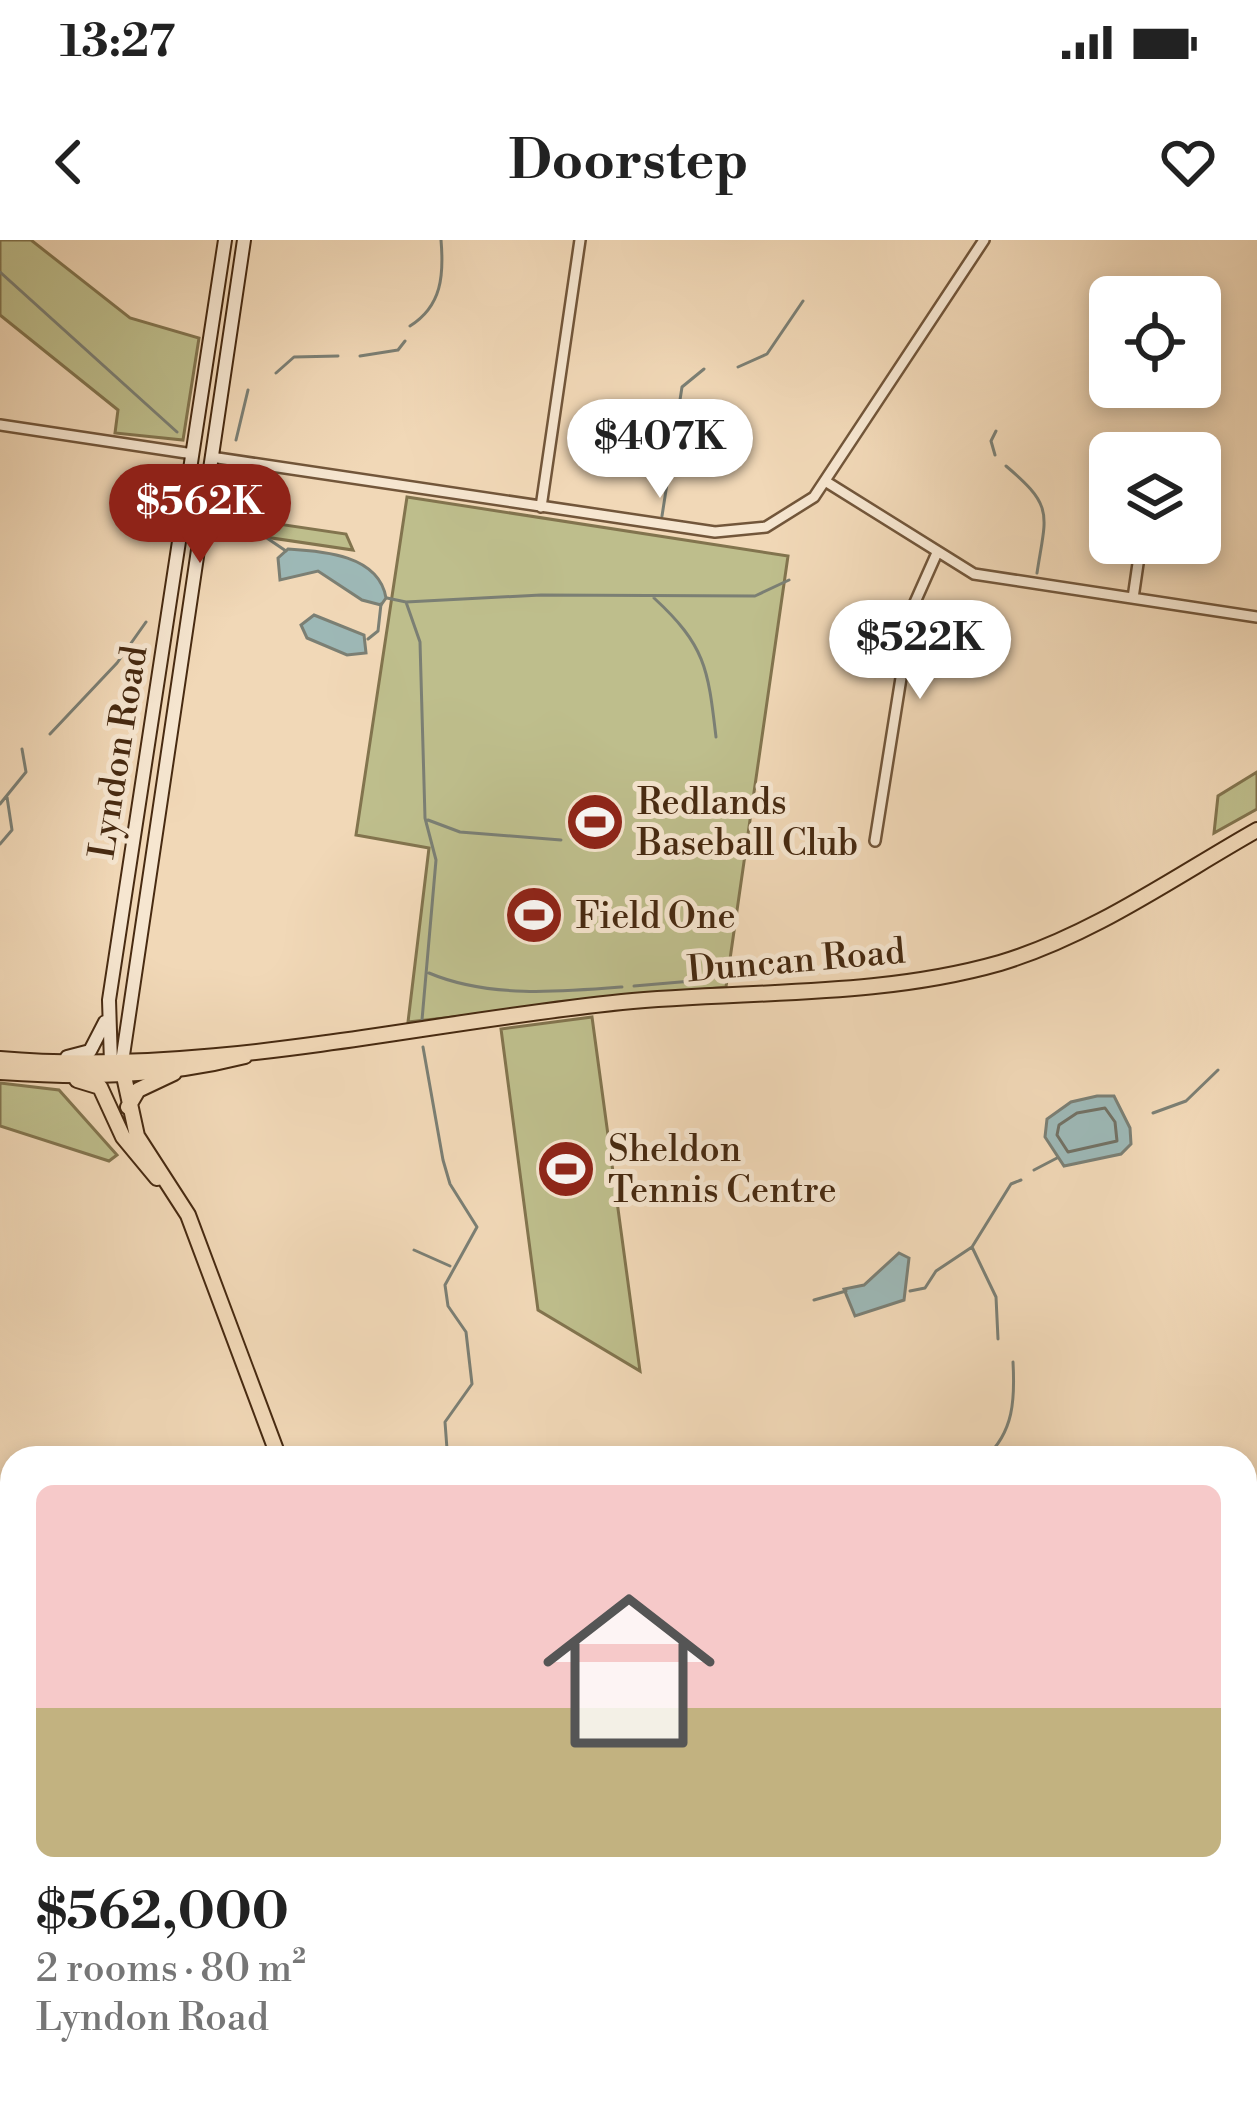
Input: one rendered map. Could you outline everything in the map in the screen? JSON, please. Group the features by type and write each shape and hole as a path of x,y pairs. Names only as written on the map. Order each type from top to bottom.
{"main road":[{"name":"Lyndon Road","path":"197,1253 171,1192 125,1129 109,1000 225,240"},
{"name":"Lyndon Road","path":"117,1070 244,240"},
{"path":"193,454 211,457"},
{"name":"Duncan Road","path":"117,1070 623,1002 855,988 962,973 1038,949 1096,923 1257,830"},
{"path":"123,914 142,916"},
{"path":"0,1058 86,1054 102,1033 109,1000"},
{"name":"Duncan Road","path":"0,1073 174,1073 308,1042"},
{"path":"0,1058 117,1070 137,1136 179,1198 274,1446"},
{"path":"0,1073 98,1084 119,1131 162,1186 212,1283"},
{"path":"128,1107 136,1091 174,1073"}],"street":[{"path":"541,507 580,240"},
{"path":"211,457 541,507 749,531 799,511 825,482 984,240"},
{"path":"0,425 193,454"},
{"path":"825,482 936,555 989,578 1257,617"},
{"path":"875,841 912,609 936,555"},
{"path":"1133,598 1138,564"}],"green space":[{"path":"0,240 31,240 130,318 199,338 183,440 115,433 118,410 0,315"},
{"path":"230,474 254,476 271,523 346,534 353,550 211,529 218,483"},
{"path":"407,497 788,556 726,987 408,1022 429,848 356,835"},
{"path":"1257,772 1257,809 1214,833 1218,796"},
{"name":"Sheldon Tennis Centre","path":"592,1017 640,1371 538,1310 501,1029"},
{"path":"0,1083 59,1090 117,1155 109,1161 0,1126"}],"water":[{"path":"288,549 333,554 361,564 373,572 386,598 381,605 362,600 318,571 280,580 278,558"},
{"path":"314,615 364,635 366,653 347,655 307,638 301,625"},
{"path":"1114,1096 1130,1128 1131,1144 1121,1154 1064,1166 1045,1137 1047,1119 1071,1102"},
{"path":"899,1253 909,1258 904,1300 855,1316 844,1289 864,1285"}],"waterway":[{"path":"410,326 429,309 439,289 441,240"},
{"path":"0,272 177,432"},
{"path":"738,367 767,354 803,301"},
{"path":"360,356 398,350 405,341"},
{"path":"276,373 294,357 338,356"},
{"path":"662,516 682,387 704,369"},
{"path":"236,440 248,390"},
{"path":"995,455 991,441 996,431"},
{"path":"1006,466 1040,502 1044,524 1037,573"},
{"path":"230,482 255,530 286,551"},
{"path":"387,598 406,602 541,595 755,596 789,580"},
{"path":"654,598 684,630 702,660 716,737"},
{"path":"406,602 420,642 425,818 436,860 422,1020"},
{"path":"368,639 378,631 381,604"},
{"path":"50,734 117,663 146,622"},
{"path":"0,804 26,772 22,749"},
{"path":"0,844 12,830 7,797"},
{"path":"428,820 460,832 561,840"},
{"path":"429,973 500,990 622,987"},
{"path":"634,986 692,981"},
{"path":"423,1047 450,1184 477,1227 445,1285 448,1306 466,1332 472,1384 445,1422 447,1446"},
{"path":"1153,1113 1186,1101 1218,1070"},
{"path":"1034,1170 1057,1158"},
{"path":"910,1291 925,1288 936,1271 972,1247 1011,1184 1021,1180"},
{"path":"972,1247 996,1297 998,1339"},
{"path":"414,1250 450,1266"},
{"path":"814,1300 846,1291"},
{"path":"996,1446 1011,1414 1013,1362"}],"place":[{"name":"Redlands Baseball Club","path":"595,822"},
{"name":"Field One","path":"534,915"},
{"name":"Sheldon Tennis Centre","path":"566,1169"}]}
